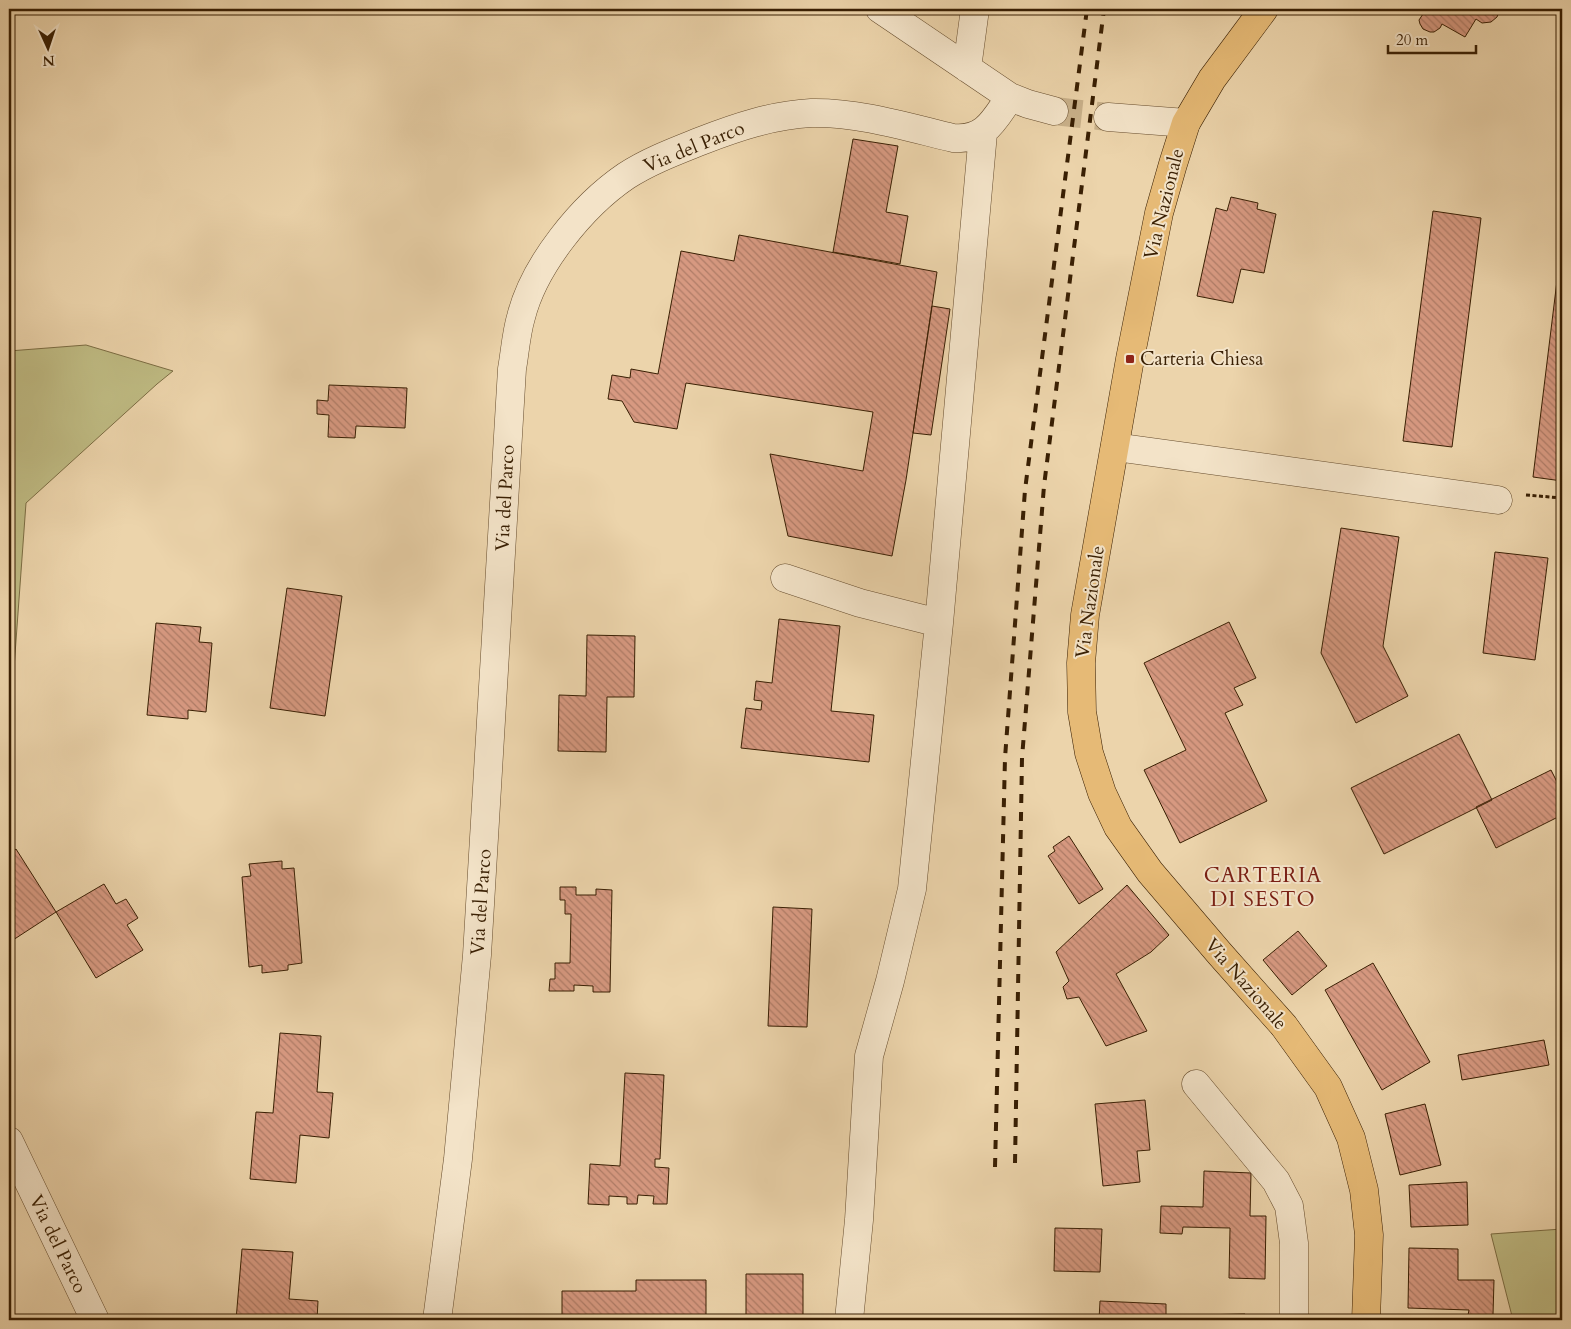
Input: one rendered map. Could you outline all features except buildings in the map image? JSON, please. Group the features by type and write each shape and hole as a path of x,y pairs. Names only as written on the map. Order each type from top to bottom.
{"main road":[{"name":"Via Nazionale","path":"1264,9 1212,79 1186,123 1159,213 1130,359 1085,615 1081,653 1082,712 1089,753 1102,793 1118,827 1140,860 1284,1026 1328,1087 1351,1138 1364,1190 1369,1235 1366,1320"}],"street":[{"path":"880,9 1010,97 1054,111"},
{"path":"967,68 975,9"},
{"path":"849,1320 859,1220 869,1056 890,981 912,888 939,623 983,133 1010,97"},
{"name":"Via del Parco","path":"438,1320 458,1159 478,946 512,369 521,316 533,285 551,253 573,225 602,195 620,181 651,162 713,136 753,122 785,116 826,114 874,119 953,138 968,138 983,133"},
{"path":"1108,117 1186,123"},
{"path":"1115,447 1498,500"},
{"path":"785,578 860,603 939,623"},
{"path":"1196,1084 1276,1181 1289,1206 1294,1243 1294,1320"},
{"name":"Via del Parco","path":"9,1141 95,1320"}],"path":[{"path":"1498,500 1529,494 1562,498"}],"shaded area":[{"path":"86,345 173,371 26,503 13,682 9,686 9,351"},
{"path":"1562,1229 1562,1320 1513,1320 1491,1234"}],"tunnel":[{"path":"1054,111 1108,117"}],"railway":[{"path":"995,1167 1005,758 1025,490 1087,9"},
{"path":"1015,1163 1022,758 1044,486 1104,9"}],"place":[{"name":"Carteria Chiesa","path":"1130,359"}],"district":[{"name":"CARTERIA DI SESTO","path":"1263,887"}]}
